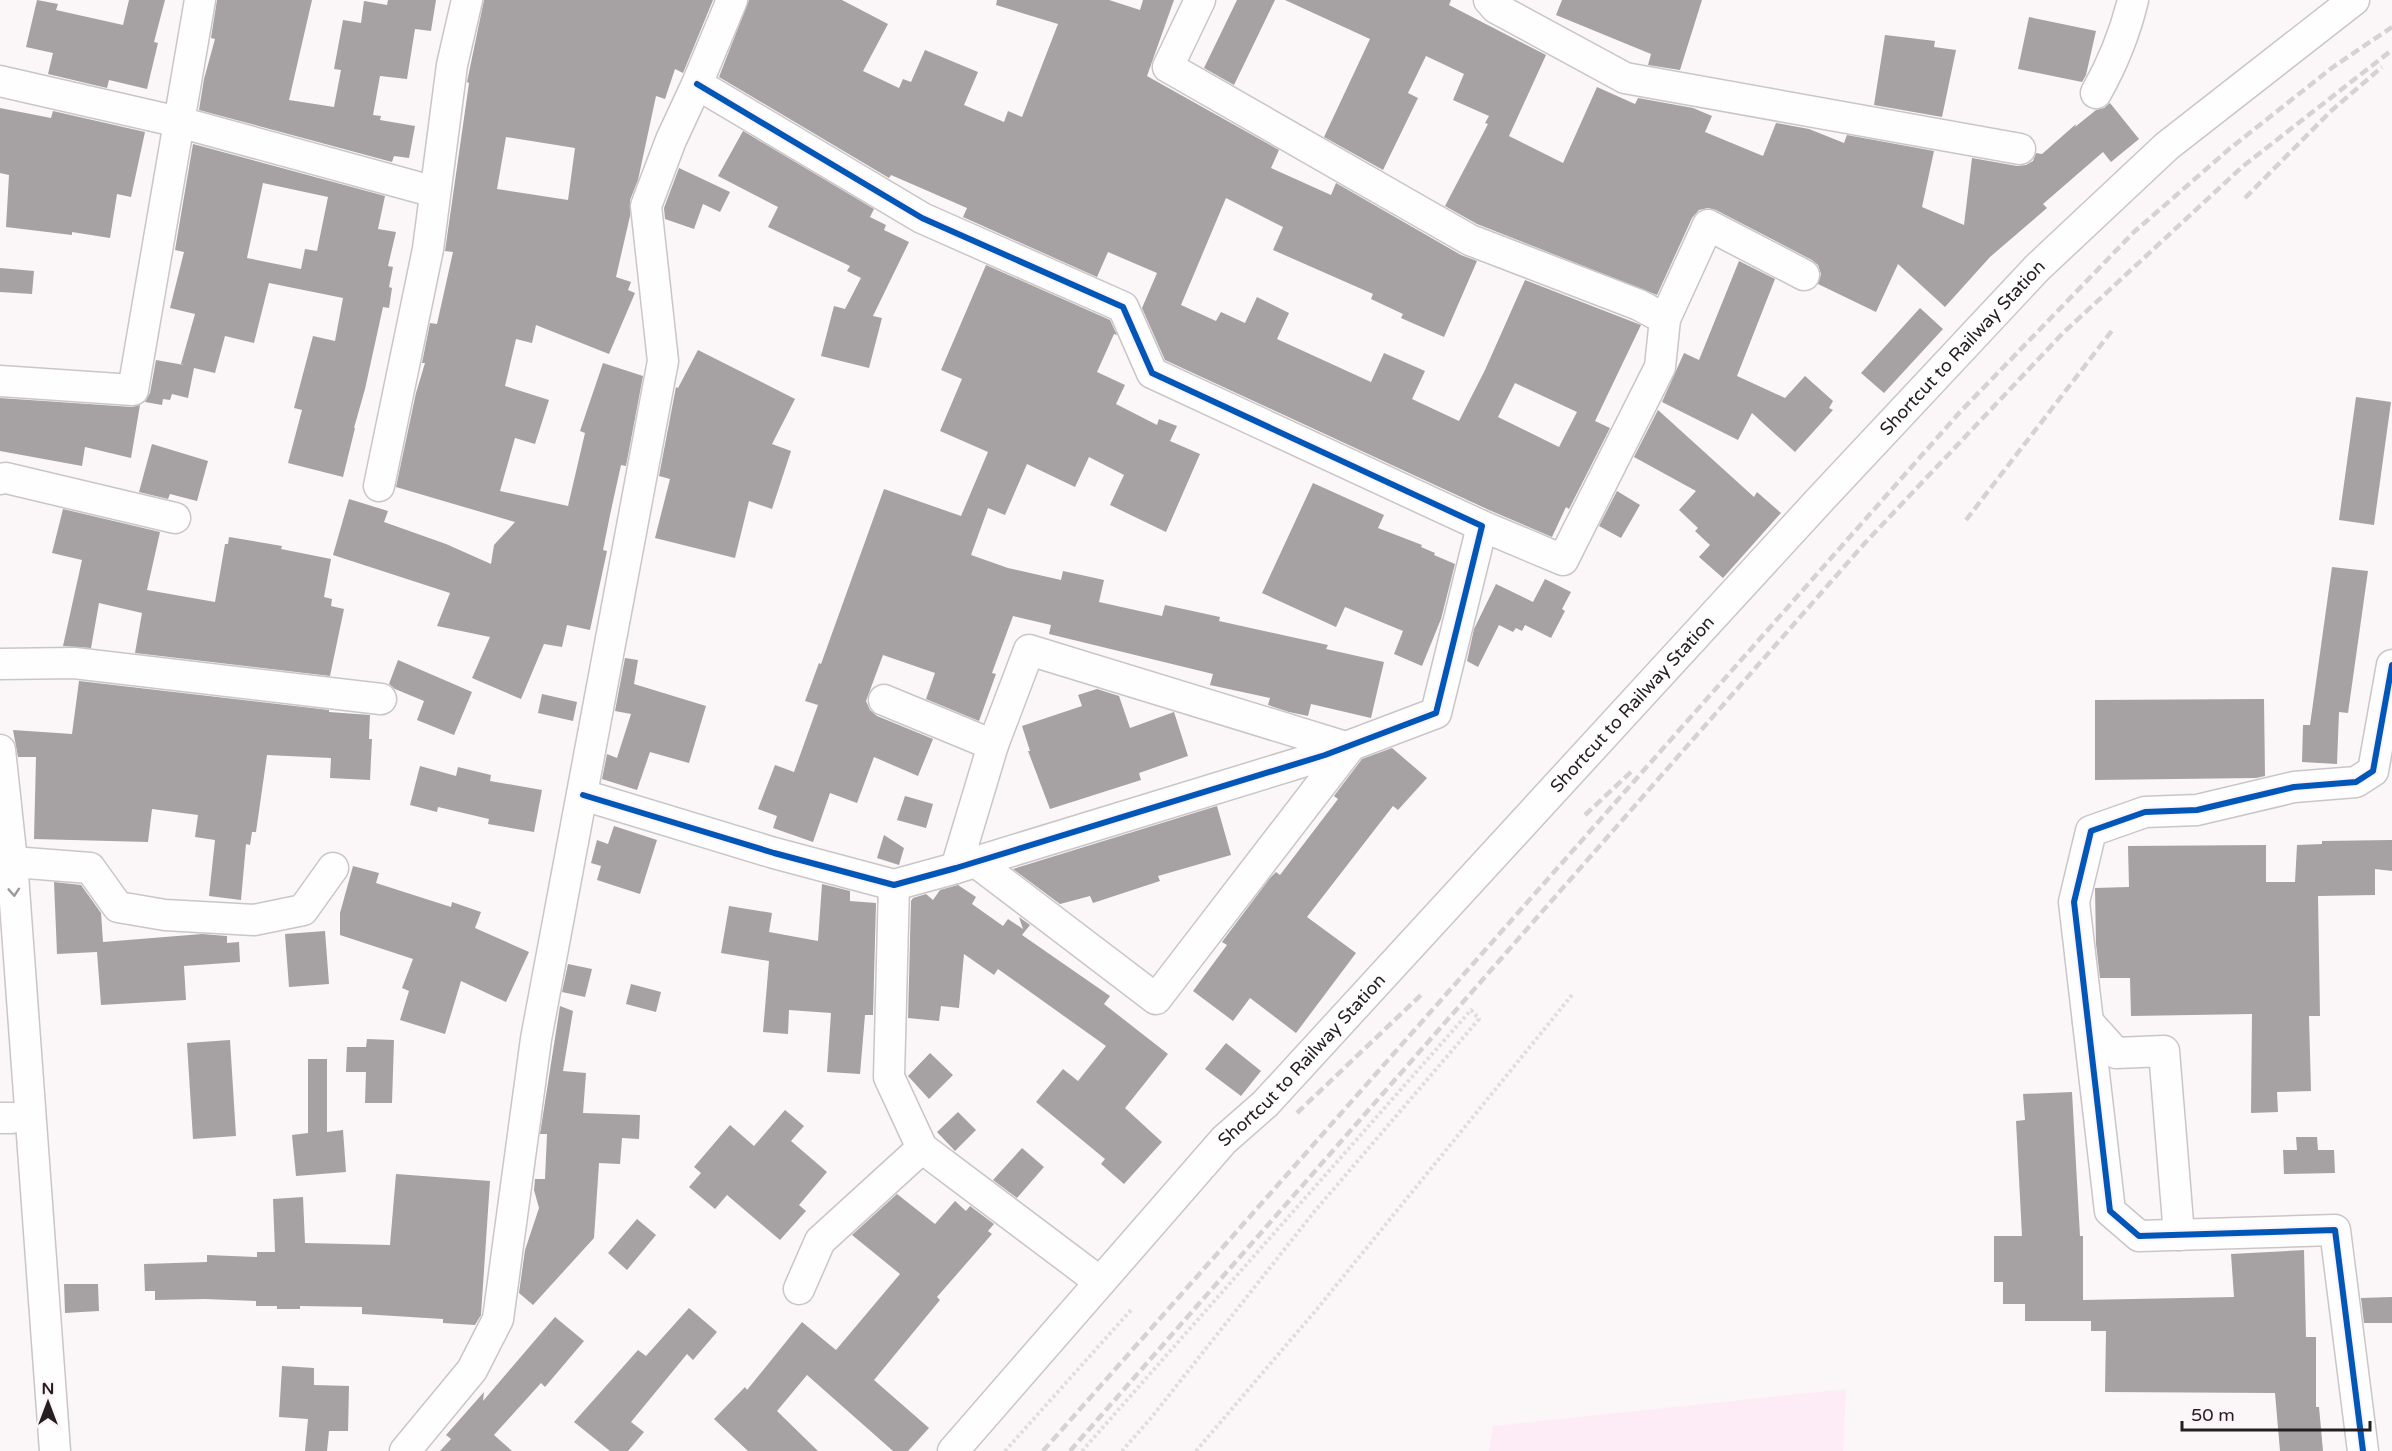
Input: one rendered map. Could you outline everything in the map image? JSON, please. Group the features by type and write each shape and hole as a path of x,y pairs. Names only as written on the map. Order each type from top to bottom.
{"street":[{"path":"0,381 134,390 200,0"},
{"path":"380,486 428,249 452,65 466,0"},
{"path":"405,1451 472,1370 498,1319 536,1039 663,361 646,207 671,140 732,0"},
{"path":"1200,0 1168,67 1470,240 1639,305 1665,319"},
{"path":"1489,0 1496,8 1624,78 2020,149"},
{"path":"2096,93 2115,57 2133,0"},
{"name":"Shortcut to Railway Station","path":"953,1451 1224,1140 1265,1104 1817,503 2037,268 2167,146 2354,0"},
{"path":"0,81 179,122 435,192"},
{"path":"697,84 922,218 1124,307 1152,373 1482,526 1563,560 1660,367 1665,319 1708,225 1804,275"},
{"path":"0,479 175,518"},
{"path":"582,795 774,854 894,885 966,865 1349,748 1436,713 1482,526"},
{"path":"966,865 993,745 1029,650 1349,748"},
{"path":"0,664 74,663 381,699"},
{"path":"2364,1451 2336,1230 2139,1236 2110,1211 2074,902 2091,831 2145,812 2197,810 2294,787 2356,782 2373,771 2392,665"},
{"path":"884,700 993,745"},
{"path":"966,865 1156,999 1349,748"},
{"path":"0,750 6,861 55,1451"},
{"path":"6,861 90,868 118,908 165,915 254,920 303,909 333,868"},
{"path":"894,885 889,1077 922,1148 1100,1282"},
{"path":"0,965 6,1118 41,1451"},
{"path":"2088,1022 2116,1053 2164,1051 2179,1236"},
{"path":"799,1289 820,1241 922,1148"}],"path":[{"path":"1196,1451 1332,1291 1572,995"},
{"path":"1082,1451 1471,1010 1479,1019 1314,1212 1159,1408 1122,1451"},
{"path":"1005,1451 1131,1310"}],"shaded area":[{"path":"1846,1389 1843,1451 1489,1451 1493,1426"}],"building":[{"path":"37,0 58,4 56,10 123,25 129,0 165,0 154,42 158,43 147,89 109,80 107,88 48,74 53,53 26,47"},
{"path":"217,0 312,0 289,100 334,107 341,70 334,69 343,20 361,23 364,1 387,5 388,0 436,0 431,31 415,29 407,79 380,76 373,115 381,116 380,120 415,126 409,158 394,156 392,162 199,110 204,79 215,39 211,38"},
{"path":"484,0 713,0 683,73 675,69 665,99 656,96 638,180 630,200 630,216 616,277 631,282 628,290 635,293 609,354 536,325 532,343 516,339 505,386 549,400 535,444 515,438 500,491 568,506 585,433 580,431 603,363 643,376 626,466 621,465 610,515 603,550 607,551 590,630 567,625 562,647 544,644 521,699 472,678 490,637 437,626 450,593 333,555 349,499 388,511 384,522 446,544 491,564 494,545 515,522 396,487 416,393 425,363 422,363 430,323 437,324 453,252 445,251 469,83 467,82","holes":["506,137 575,148 568,200 497,189"]},
{"path":"749,0 842,0 888,24 863,71 899,88 903,79 911,82 925,50 978,72 964,105 1004,122 1008,111 1022,117 1058,24 996,5 997,0 1109,0 1140,10 1143,0 1174,0 1147,76 1279,150 1271,168 1331,195 1336,183 1461,255 1477,261 1444,337 1401,318 1403,314 1371,299 1373,294 1273,250 1283,227 1226,198 1181,305 1216,321 1221,312 1245,323 1257,297 1289,313 1277,339 1371,382 1384,353 1425,371 1412,399 1459,421 1485,370 1525,280 1641,325 1595,421 1610,428 1569,509 1566,507 1552,537 1165,360 1142,308 1157,273 1108,252 1097,277 963,217 967,208 891,175 889,178 719,77","holes":["1515,383 1577,412 1559,447 1498,417"]},
{"path":"1237,0 1275,0 1234,85 1204,68"},
{"path":"1285,0 1451,0 1449,5 1546,55 1509,136 1563,163 1597,87 1635,104 1638,98 1693,108 1712,116 1705,132 1763,156 1776,123 1809,129 1844,143 1847,135 1934,151 1922,207 1964,225 1972,158 2017,166 2026,165 2033,161 2036,153 2042,154 2076,124 2075,127 2096,110 2110,103 2139,139 2111,162 2103,152 2043,204 2047,208 1990,257 1945,307 1898,264 1876,312 1818,284 1821,274 1818,265 1812,260 1708,208 1699,210 1692,218 1657,295 1477,224 1445,206 1488,124 1485,123 1489,116 1453,100 1464,74 1426,56 1408,93 1418,98 1383,170 1324,137 1370,39"},
{"path":"1562,0 1702,0 1680,70 1648,65 1651,54 1556,15"},
{"path":"2029,17 2096,31 2086,75 2082,82 2018,69"},
{"path":"1885,35 1935,41 1934,47 1956,50 1942,117 1874,105"},
{"path":"0,108 51,118 53,111 145,132 131,197 117,194 110,238 72,232 72,235 6,227 9,175 0,173"},
{"path":"743,131 874,209 870,217 886,225 884,230 909,242 873,316 882,318 869,368 821,356 834,306 845,309 861,278 847,271 850,266 768,227 778,207 718,176"},
{"path":"193,144 385,196 378,229 396,232 388,266 393,267 389,287 392,288 389,308 383,307 343,477 288,463 302,410 294,408 313,336 335,341 343,298 269,283 254,343 225,336 215,373 194,368 188,398 172,394 170,400 163,399 162,405 145,402 150,393 156,360 184,365 181,364 195,314 170,308 184,252 175,250","holes":["263,183 328,197 317,251 305,249 301,269 247,258"]},
{"path":"679,168 730,192 720,212 703,204 694,229 665,219 664,208"},
{"path":"1739,261 1775,279 1737,376 1785,398 1805,376 1833,401 1829,408 1833,410 1795,452 1752,413 1738,440 1662,402 1684,353 1699,360"},
{"path":"986,265 1110,320 1117,335 1114,334 1097,372 1125,385 1116,404 1157,425 1159,419 1177,426 1170,441 1200,454 1166,532 1110,505 1124,475 1089,457 1075,487 1027,464 1005,515 988,508 971,555 1008,568 1061,580 1063,571 1104,580 1099,602 1162,616 1165,605 1220,617 1219,621 1328,645 1326,649 1384,662 1371,718 1311,704 1308,716 1289,712 1268,705 1270,698 1210,685 1213,674 1049,634 1051,625 1013,616 992,673 996,674 979,721 926,699 935,673 883,655 866,701 870,710 877,716 933,739 918,776 874,757 857,803 830,793 813,842 773,828 777,816 758,809 775,765 794,772 818,705 805,701 819,663 821,664 884,489 961,516 988,452 940,431 962,379 941,370"},
{"path":"0,268 34,271 32,294 0,292"},
{"path":"1920,308 1943,329 1884,393 1861,373"},
{"path":"698,350 795,399 772,444 791,451 772,509 749,501 735,558 655,538 670,479 659,476 676,387 678,388"},
{"path":"2356,397 2391,402 2374,525 2339,520"},
{"path":"0,398 132,407 140,405 131,458 85,447 82,466 0,451"},
{"path":"1658,410 1754,497 1757,492 1781,513 1723,578 1699,557 1710,545 1695,531 1698,528 1679,510 1696,491 1634,457"},
{"path":"152,444 208,461 197,501 170,494 168,499 139,492"},
{"path":"1313,483 1384,515 1378,528 1422,545 1421,547 1435,553 1434,555 1455,564 1441,619 1422,666 1394,654 1403,631 1345,607 1336,627 1262,593"},
{"path":"1617,491 1640,505 1621,538 1599,526"},
{"path":"63,509 160,532 147,590 215,602 225,544 228,544 229,537 282,546 281,549 331,559 324,597 332,599 331,606 344,609 330,676 135,653 142,613 99,603 91,648 63,646 82,560 52,553"},
{"path":"2332,567 2368,571 2348,713 2339,712 2337,764 2302,762 2303,725 2310,725"},
{"path":"1545,579 1571,592 1562,609 1565,611 1551,638 1525,625 1522,631 1516,628 1513,632 1499,625 1478,667 1467,661 1474,629 1496,584 1533,602"},
{"path":"625,658 638,660 634,684 706,706 689,763 650,752 637,790 602,779 607,754 617,758 631,714 615,711"},
{"path":"398,660 472,692 454,735 417,720 424,701 395,689 389,684"},
{"path":"79,681 370,715 369,739 372,739 370,780 330,778 331,758 267,755 256,832 252,832 250,845 246,844 241,900 209,896 215,840 195,837 198,815 152,809 148,842 34,839 36,757 18,757 13,730 72,734"},
{"path":"1097,689 1119,696 1130,728 1174,712 1188,756 1139,773 1141,780 1050,809 1028,751 1030,751 1022,726 1082,706 1078,695"},
{"path":"542,694 577,702 573,721 538,713"},
{"path":"2264,699 2265,776 2095,780 2095,700"},
{"path":"1392,748 1427,778 1398,810 1393,806 1307,917 1356,953 1296,1033 1250,998 1233,1021 1193,991 1227,945 1222,942 1270,878 1276,872 1280,875 1338,799 1334,796 1362,759"},
{"path":"420,766 456,776 458,767 491,775 490,781 542,790 534,832 488,824 489,819 438,807 437,812 410,805"},
{"path":"905,796 933,804 926,828 897,820"},
{"path":"1217,806 1231,855 1158,876 1160,881 1093,903 1090,896 1060,904 1013,869"},
{"path":"614,826 657,840 640,894 597,880 601,866 591,863 597,840 608,844"},
{"path":"884,835 904,848 899,865 877,858"},
{"path":"2392,840 2392,871 2375,869 2375,895 2318,896 2320,1016 2309,1016 2311,1091 2277,1092 2278,1112 2251,1113 2252,1014 2131,1016 2130,978 2100,978 2096,944 2095,888 2129,887 2128,846 2266,845 2266,882 2295,882 2297,845 2322,844 2322,841"},
{"path":"353,866 379,873 376,883 451,907 452,902 481,912 475,928 529,952 506,1002 461,981 445,1034 400,1020 409,991 402,988 413,959 340,935 340,913"},
{"path":"54,882 81,885 101,913 103,942 202,934 227,936 227,943 239,942 240,962 184,966 186,1000 101,1005 97,952 57,954"},
{"path":"822,884 850,891 850,901 876,903 873,1015 865,1015 860,1074 827,1072 831,1013 789,1010 788,1034 763,1032 769,961 721,953 729,906 772,913 769,932 818,941"},
{"path":"958,885 976,897 972,904 1003,926 1008,919 1023,929 1019,917 1030,925 1022,935 1110,996 1104,1004 1168,1054 1125,1108 1162,1142 1124,1184 1101,1164 1105,1159 1036,1102 1063,1069 1078,1081 1106,1046 998,969 994,975 964,954 959,1008 941,1006 939,1021 908,1018 911,901 913,898 926,894 933,900 940,890"},
{"path":"325,931 329,984 289,987 285,934"},
{"path":"568,964 592,969 585,997 562,992"},
{"path":"631,984 661,992 656,1012 626,1004"},
{"path":"560,1006 573,1011 563,1071 586,1073 583,1113 640,1115 639,1139 622,1138 620,1164 599,1163 594,1238 533,1305 519,1293 525,1250 539,1208 534,1190 535,1179 545,1179 547,1134 540,1134"},
{"path":"367,1039 394,1040 392,1103 365,1103 366,1072 346,1072 347,1047 366,1047"},
{"path":"230,1040 236,1136 193,1139 187,1043"},
{"path":"1226,1043 1261,1071 1241,1096 1205,1069"},
{"path":"930,1053 953,1075 929,1099 908,1076"},
{"path":"308,1059 327,1059 327,1132 343,1130 346,1172 296,1176 292,1135 308,1133"},
{"path":"2072,1092 2080,1236 2083,1236 2083,1300 2234,1297 2231,1254 2304,1250 2306,1337 2316,1337 2316,1407 2319,1407 2323,1451 2280,1451 2275,1393 2105,1392 2106,1331 2091,1331 2091,1321 2025,1321 2025,1304 2003,1304 2003,1282 1994,1282 1994,1236 2022,1236 2016,1121 2025,1120 2023,1094"},
{"path":"785,1110 804,1126 791,1141 827,1172 799,1205 806,1211 780,1240 727,1195 715,1209 689,1187 701,1173 694,1167 730,1125 754,1146"},
{"path":"958,1112 976,1130 955,1151 937,1132"},
{"path":"2296,1137 2317,1137 2318,1150 2334,1150 2335,1173 2284,1174 2283,1150 2297,1150"},
{"path":"1022,1148 1044,1167 1017,1198 993,1180"},
{"path":"396,1174 490,1181 481,1315 475,1325 443,1323 443,1319 362,1314 362,1307 300,1306 300,1309 277,1309 277,1306 256,1306 256,1301 155,1300 155,1291 145,1291 144,1264 207,1262 207,1255 257,1257 257,1252 275,1252 273,1199 303,1197 305,1243 390,1245"},
{"path":"897,1194 935,1224 955,1201 966,1211 970,1206 994,1224 988,1231 992,1234 937,1297 940,1300 874,1380 929,1428 908,1451 893,1451 807,1375 777,1411 818,1451 748,1451 714,1419 745,1387 747,1390 802,1322 836,1350 900,1274 852,1235"},
{"path":"637,1219 656,1235 627,1270 608,1253"},
{"path":"64,1284 98,1284 99,1311 65,1313"},
{"path":"2392,1297 2392,1323 2364,1323 2361,1298"},
{"path":"689,1308 717,1332 693,1360 687,1354 631,1422 644,1432 628,1451 610,1451 574,1422 638,1350 646,1356"},
{"path":"555,1317 584,1341 545,1387 541,1383 494,1435 512,1451 440,1451 451,1439 446,1435 484,1392 483,1401"},
{"path":"282,1366 314,1368 314,1385 349,1386 348,1431 329,1431 327,1451 305,1451 308,1419 279,1417"}],"railway":[{"path":"1043,1451 1960,412 2134,232 2228,150 2333,67 2392,27"},
{"path":"1070,1451 1864,544 2063,333 2242,167 2392,50"},
{"path":"2245,198 2331,111 2382,67"},
{"path":"1966,520 2114,328"},
{"path":"1585,815 1633,770"},
{"path":"1297,1113 1423,993"}],"cycle path":[{"path":"583,795 774,853 894,885 956,868 1325,755 1436,713 1482,526 1152,373 1123,307 922,218 697,84"},
{"path":"2363,1451 2335,1230 2139,1236 2110,1211 2074,902 2091,831 2145,812 2197,810 2294,787 2356,782 2373,771 2392,665"}]}
